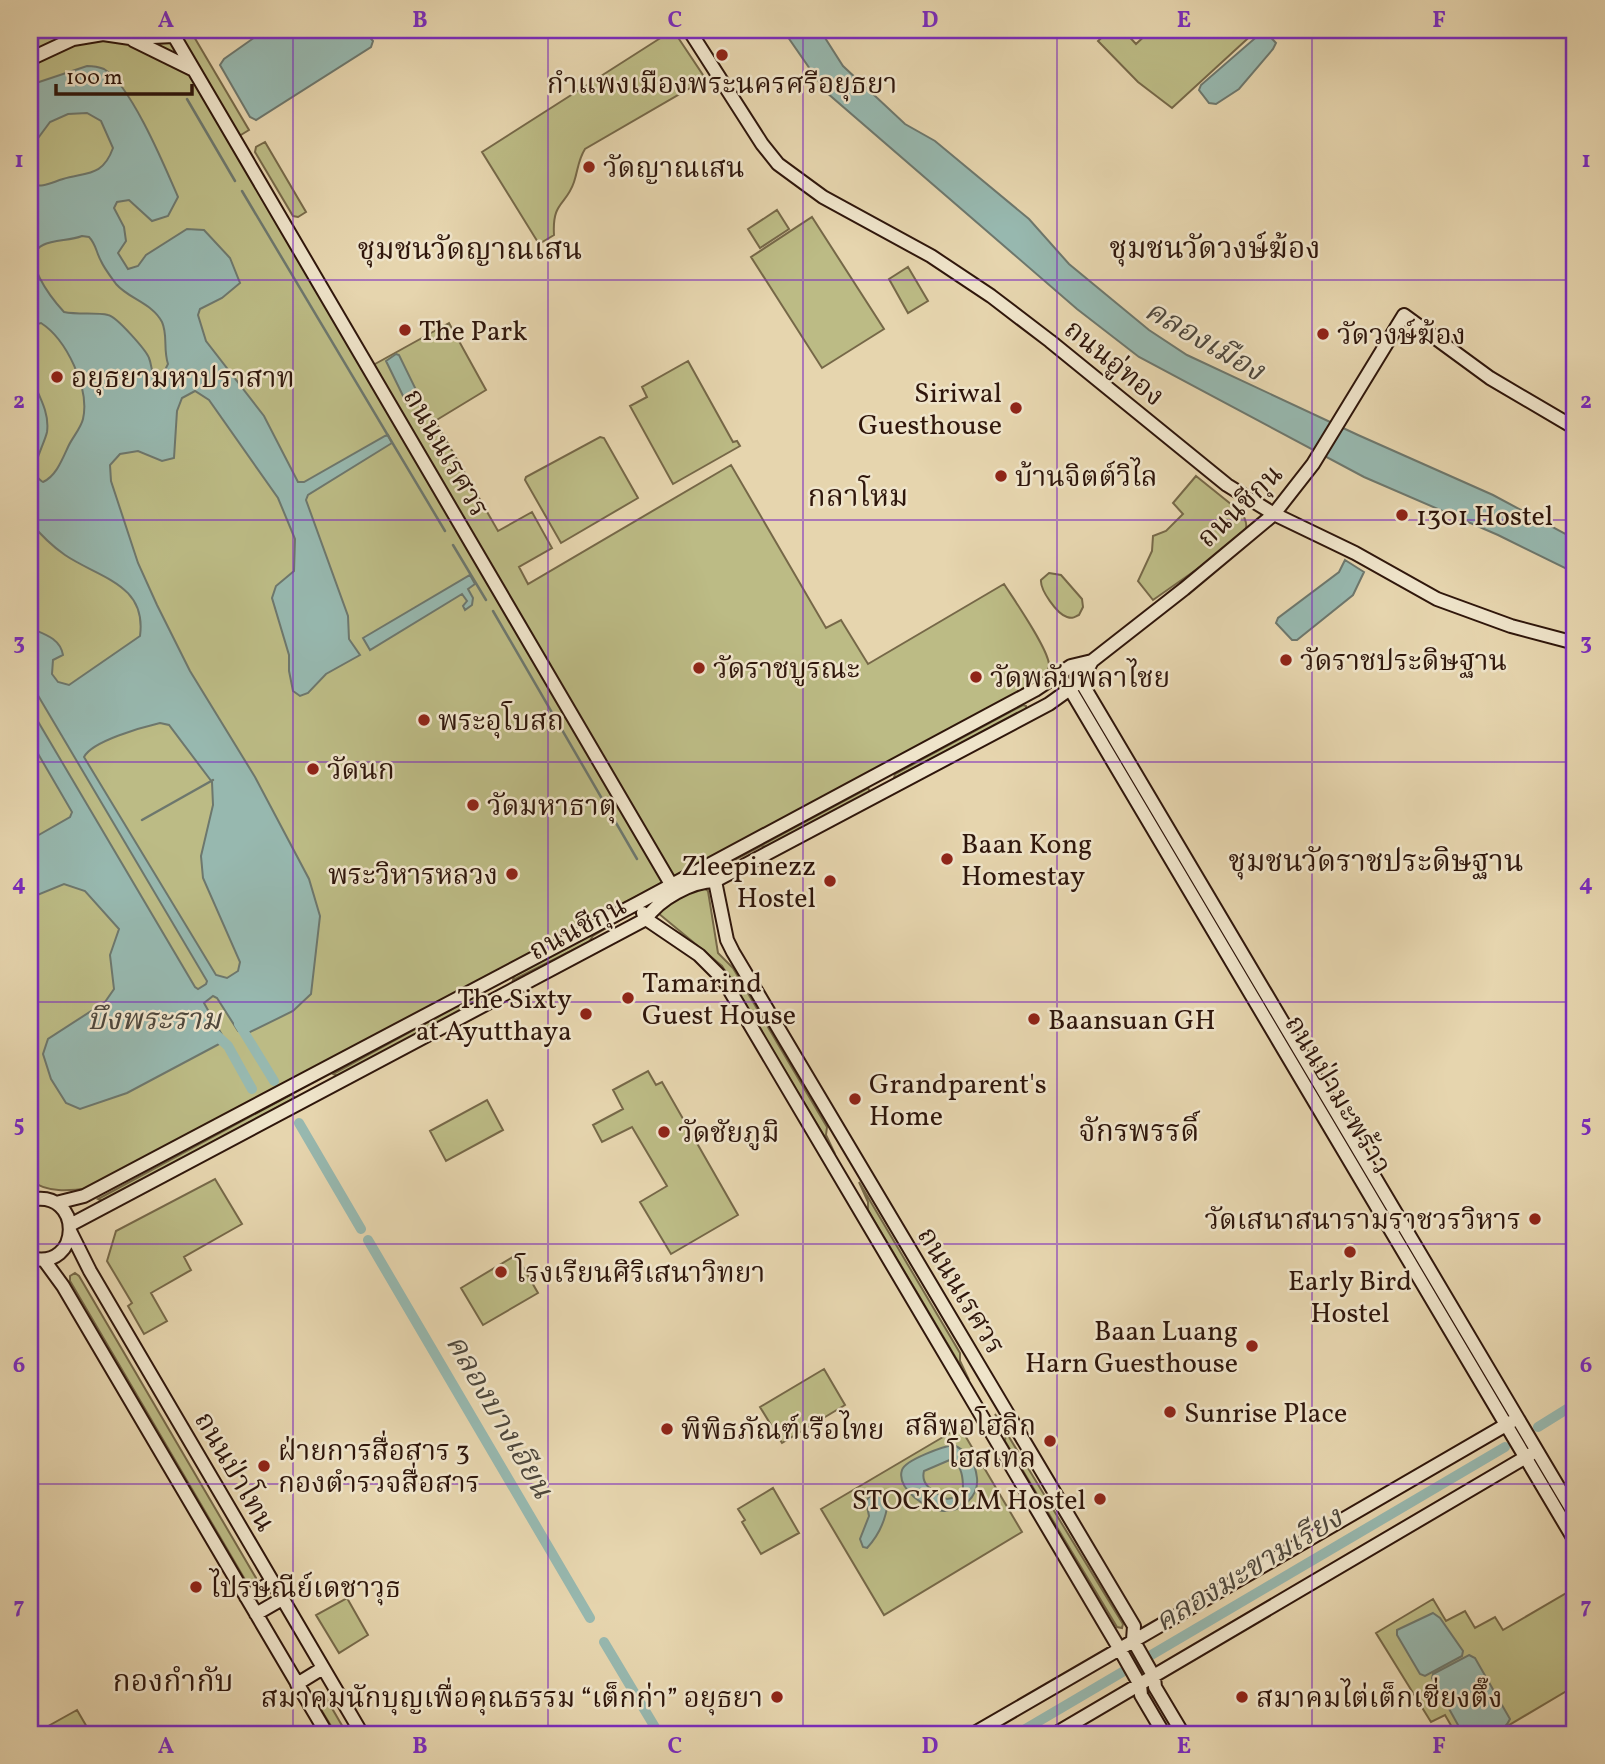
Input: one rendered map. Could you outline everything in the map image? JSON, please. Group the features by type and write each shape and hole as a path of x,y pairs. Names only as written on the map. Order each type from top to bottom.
{"street":[{"name":"ถนนอู่ทอง","path":"689,30 762,144 778,164 823,197 931,256 991,296 1227,485 1274,514 1332,541 1446,603 1511,626 1575,643"},
{"path":"30,58 73,39 103,34 130,38 195,70"},
{"name":"ถนนนเรศวร","path":"130,38 174,36 675,890"},
{"name":"ถนนชีกุน","path":"56,1203 84,1196 638,903 702,881 715,881 1027,716 1075,685 1092,661 1274,514 1313,464 1404,315 1490,379 1575,428"},
{"name":"ถนนชีกุน","path":"70,1228 646,919 654,906 708,866 1040,687 1066,669 1092,661"},
{"name":"ถนนป่ามะพร้าว","path":"1066,669 1531,1454 1575,1541"},
{"name":"ถนนนเรศวร","path":"708,866 715,881 727,940 733,952 1134,1626 1135,1644 1151,1672 1155,1687 1183,1734"},
{"name":"ถนนนเรศวร","path":"638,903 646,919 699,955 723,979 1121,1652 1137,1680 1141,1695 1164,1734"},
{"path":"31,1198 43,1198 56,1203"},
{"name":"ถนนป่าโทน","path":"56,1203 65,1213 90,1270 362,1734"},
{"path":"34,1259 54,1257 68,1241 70,1228"},
{"name":"ถนนป่าโทน","path":"34,1259 63,1286 327,1734"},
{"path":"973,1734 1135,1644 1512,1422"},
{"path":"1055,1734 1137,1680 1531,1454"},
{"name":"ถนนป่ามะพร้าว","path":"1531,1454 1575,1515"},
{"path":"246,1597 272,1582"},
{"path":"256,1614 282,1598"},
{"path":"297,1684 323,1668"}],"shaded area":[{"path":"30,30 190,30 249,130 231,141 366,369 449,323 486,390 435,421 498,531 532,512 552,548 519,567 528,584 731,465 826,628 841,620 868,664 1004,584 1047,656 1049,666 1042,680 90,1188 51,1189 30,1180"},
{"path":"673,30 703,75 702,81 585,149 571,190 557,210 554,235 539,244 482,152"},
{"path":"1110,30 1123,30 1136,44 1151,30 1257,30 1172,108 1138,82 1098,41"},
{"path":"265,142 306,212 298,217 293,216 255,152 256,147"},
{"path":"777,210 789,229 760,248 748,229"},
{"path":"812,217 884,329 822,368 751,257"},
{"path":"908,267 928,301 908,313 889,279"},
{"path":"688,361 733,442 737,441 740,446 673,484 630,406 647,397 642,387"},
{"path":"600,437 604,438 638,498 561,543 525,480 526,477"},
{"path":"1196,476 1242,513 1246,531 1243,537 1153,600 1138,581 1152,551 1153,536 1166,531 1183,514 1173,503"},
{"path":"1049,573 1061,575 1082,599 1083,607 1079,615 1067,617 1050,601 1041,584 1041,580"},
{"path":"1023,705 1026,710 894,778 895,774"},
{"path":"868,788 870,792 767,847 761,846 723,866"},
{"path":"702,887 708,891 718,953 733,968 827,1127 826,1135 835,1154 722,966 658,913 660,908"},
{"path":"630,914 593,936 589,942 513,980 514,976"},
{"path":"481,993 484,998 337,1076 333,1074"},
{"path":"648,1071 656,1085 662,1082 738,1215 671,1254 640,1202 667,1186 632,1127 602,1142 593,1125 623,1109 613,1090"},
{"path":"292,1094 293,1099 102,1201 98,1199"},
{"path":"487,1100 503,1130 446,1161 430,1131"},
{"path":"215,1179 242,1224 184,1257 191,1270 151,1293 167,1321 144,1334 128,1306 132,1303 107,1261 116,1231"},
{"path":"859,1182 960,1353 960,1361 969,1380 868,1210 868,1202"},
{"path":"516,1255 538,1293 483,1325 461,1288"},
{"path":"75,1273 256,1578 254,1585 247,1583 70,1281 70,1276"},
{"path":"824,1369 845,1405 782,1443 760,1407"},
{"path":"995,1414 1123,1624 1122,1628 1117,1627 1005,1441 1006,1433"},
{"path":"960,1427 1022,1532 884,1615 821,1509"},
{"path":"773,1488 799,1533 761,1554 742,1522 745,1520 738,1509"},
{"path":"1575,1588 1575,1686 1494,1734 1456,1734 1445,1715 1431,1722 1376,1633 1433,1599 1446,1621 1465,1611 1475,1628 1495,1617 1503,1630"},
{"path":"347,1598 368,1635 339,1653 316,1615"},
{"path":"319,1690 347,1734 336,1734 314,1698 314,1693"},
{"path":"77,1710 91,1734 34,1734"}],"water":[{"path":"265,30 364,30 373,41 371,47 256,120 250,117 220,65 224,59"},
{"path":"783,30 820,30 843,66 905,124 935,141 1029,219 1069,264 1149,330 1187,355 1493,495 1575,539 1575,573 1498,535 1364,477 1139,357 1077,309 826,92"},
{"path":"1265,31 1276,43 1273,49 1239,89 1216,104 1209,103 1199,90 1201,85"},
{"name":"บึงพระราม","path":"91,66 104,69 125,92 146,128 178,197 168,216 152,221 129,200 117,202 114,208 124,227 126,241 118,253 128,269 138,266 146,255 187,229 204,230 230,258 240,283 222,298 200,309 198,315 206,341 264,416 298,482 304,482 385,436 388,435 392,443 308,495 306,500 348,616 349,639 360,655 326,674 308,693 300,696 293,691 289,655 272,598 276,586 294,571 295,539 278,498 209,400 195,391 182,398 177,411 174,458 162,461 138,451 120,454 110,465 111,481 138,563 157,605 190,671 255,777 309,879 320,916 311,994 293,1011 246,1034 238,1031 213,996 204,1003 222,1035 221,1043 127,1093 80,1109 66,1103 51,1079 43,1054 48,1039 105,1002 114,989 110,955 119,929 85,891 64,884 30,898 30,840 70,817 72,812 30,740 30,708 195,987 198,989 207,981 30,682 30,628 51,637 59,644 63,655 53,660 52,674 58,682 69,685 140,636 140,619 136,605 118,585 60,551 30,522 30,374 47,417 47,432 34,472 42,482 52,476 61,462 82,422 84,407 83,393 74,365 59,340 41,323 30,326 30,184 46,184 94,171 104,164 113,148 101,121 87,113 68,114 50,122 30,149 30,85","holes":["89,237 95,245 102,264 116,284 152,310 162,322 168,364 161,378 155,379 147,354 117,321 104,314 64,312 40,278 34,259 36,251 47,243","160,723 169,725 212,782 213,805 201,856 203,878 240,962 238,971 227,978 216,975 84,757 107,740"]},
{"path":"396,354 399,355 421,400 420,404 412,407 407,404 386,361"},
{"path":"1345,560 1364,572 1353,595 1297,640 1292,640 1276,623 1278,618 1339,572"},
{"path":"470,575 475,584 468,589 473,598 472,605 465,610 463,606 467,601 462,594 370,650 363,638"},
{"path":"954,1445 964,1451 973,1462 977,1485 972,1497 963,1506 950,1511 936,1510 921,1503 908,1491 901,1477 902,1470 917,1458","holes":["952,1459 961,1472 963,1489 947,1499 926,1485 923,1476 924,1471"]},
{"path":"881,1494 888,1501 884,1521 872,1543 867,1548 863,1547 860,1539 869,1516 866,1501 869,1497"},
{"path":"1433,1613 1440,1618 1463,1651 1462,1656 1425,1676 1420,1674 1397,1635 1397,1630"},
{"path":"1469,1655 1475,1658 1510,1719 1496,1732 1463,1734 1432,1678 1433,1674"}],"waterway":[{"path":"187,99 235,181"},
{"path":"242,191 445,531"},
{"path":"453,545 486,600"},
{"path":"493,611 637,859"},
{"path":"142,820 213,780"},
{"path":"239,1024 274,1081"},
{"path":"213,1032 228,1046 252,1089"},
{"name":"คลองบางเอียน","path":"299,1123 361,1229"},
{"name":"คลองบางเอียน","path":"368,1240 590,1618"},
{"name":"คลองมะขามเรียง","path":"1538,1427 1575,1404"},
{"name":"คลองมะขามเรียง","path":"1017,1734 1505,1447"},
{"name":"คลองบางเอียน","path":"604,1642 659,1734"}],"place":[{"name":"กำแพงเมืองพระนครศรีอยุธยา","path":"722,55"},
{"name":"วัดญาณเสน","path":"589,167"},
{"name":"The Park","path":"405,330"},
{"name":"วัดวงษ์ฆ้อง","path":"1323,334"},
{"name":"อยุธยามหาปราสาท","path":"57,377"},
{"name":"Siriwal Guesthouse","path":"1016,408"},
{"name":"บ้านจิตต์วิไล","path":"1001,476"},
{"name":"1301 Hostel","path":"1402,515"},
{"name":"วัดราชประดิษฐาน","path":"1286,660"},
{"name":"วัดราชบูรณะ","path":"699,668"},
{"name":"วัดพลับพลาไชย","path":"976,677"},
{"name":"พระอุโบสถ","path":"424,720"},
{"name":"วัดนก","path":"313,769"},
{"name":"วัดมหาธาตุ","path":"473,805"},
{"name":"Baan Kong Homestay","path":"947,859"},
{"name":"พระวิหารหลวง","path":"512,874"},
{"name":"Zleepinezz Hostel","path":"830,881"},
{"name":"Tamarind Guest House","path":"628,998"},
{"name":"The Sixty at Ayutthaya","path":"586,1014"},
{"name":"Baansuan GH","path":"1034,1019"},
{"name":"Grandparent's Home","path":"855,1099"},
{"name":"วัดชัยภูมิ","path":"664,1132"},
{"name":"วัดเสนาสนารามราชวรวิหาร","path":"1535,1219"},
{"name":"Early Bird Hostel","path":"1350,1252"},
{"name":"โรงเรียนศิริเสนาวิทยา","path":"501,1272"},
{"name":"Baan Luang Harn Guesthouse","path":"1252,1346"},
{"name":"Sunrise Place","path":"1170,1412"},
{"name":"พิพิธภัณฑ์เรือไทย","path":"667,1429"},
{"name":"สลีพอโฮลิก โฮสเทล","path":"1050,1441"},
{"name":"ฝ่ายการสื่อสาร 3 กองตำรวจสื่อสาร","path":"264,1466"},
{"name":"STOCKOLM Hostel","path":"1100,1499"},
{"name":"ไปรษณีย์เดชาวุธ","path":"196,1587"},
{"name":"สมาคมนักบุญเพื่อคุณธรรม “เต็กก่า” อยุธยา","path":"777,1697"},
{"name":"สมาคมไต่เต็กเซี่ยงตึ๊ง","path":"1242,1697"}],"district":[{"name":"ชุมชนวัดวงษ์ฆ้อง","path":"1215,248"},
{"name":"ชุมชนวัดญาณเสน","path":"470,249"},
{"name":"กลาโหม","path":"858,496"},
{"name":"ชุมชนวัดราชประดิษฐาน","path":"1376,861"},
{"name":"จักรพรรดิ์","path":"1139,1131"},
{"name":"กองกำกับ","path":"173,1681"}],"water label":[{"name":"คลองเมือง","path":"1205,340"}]}
